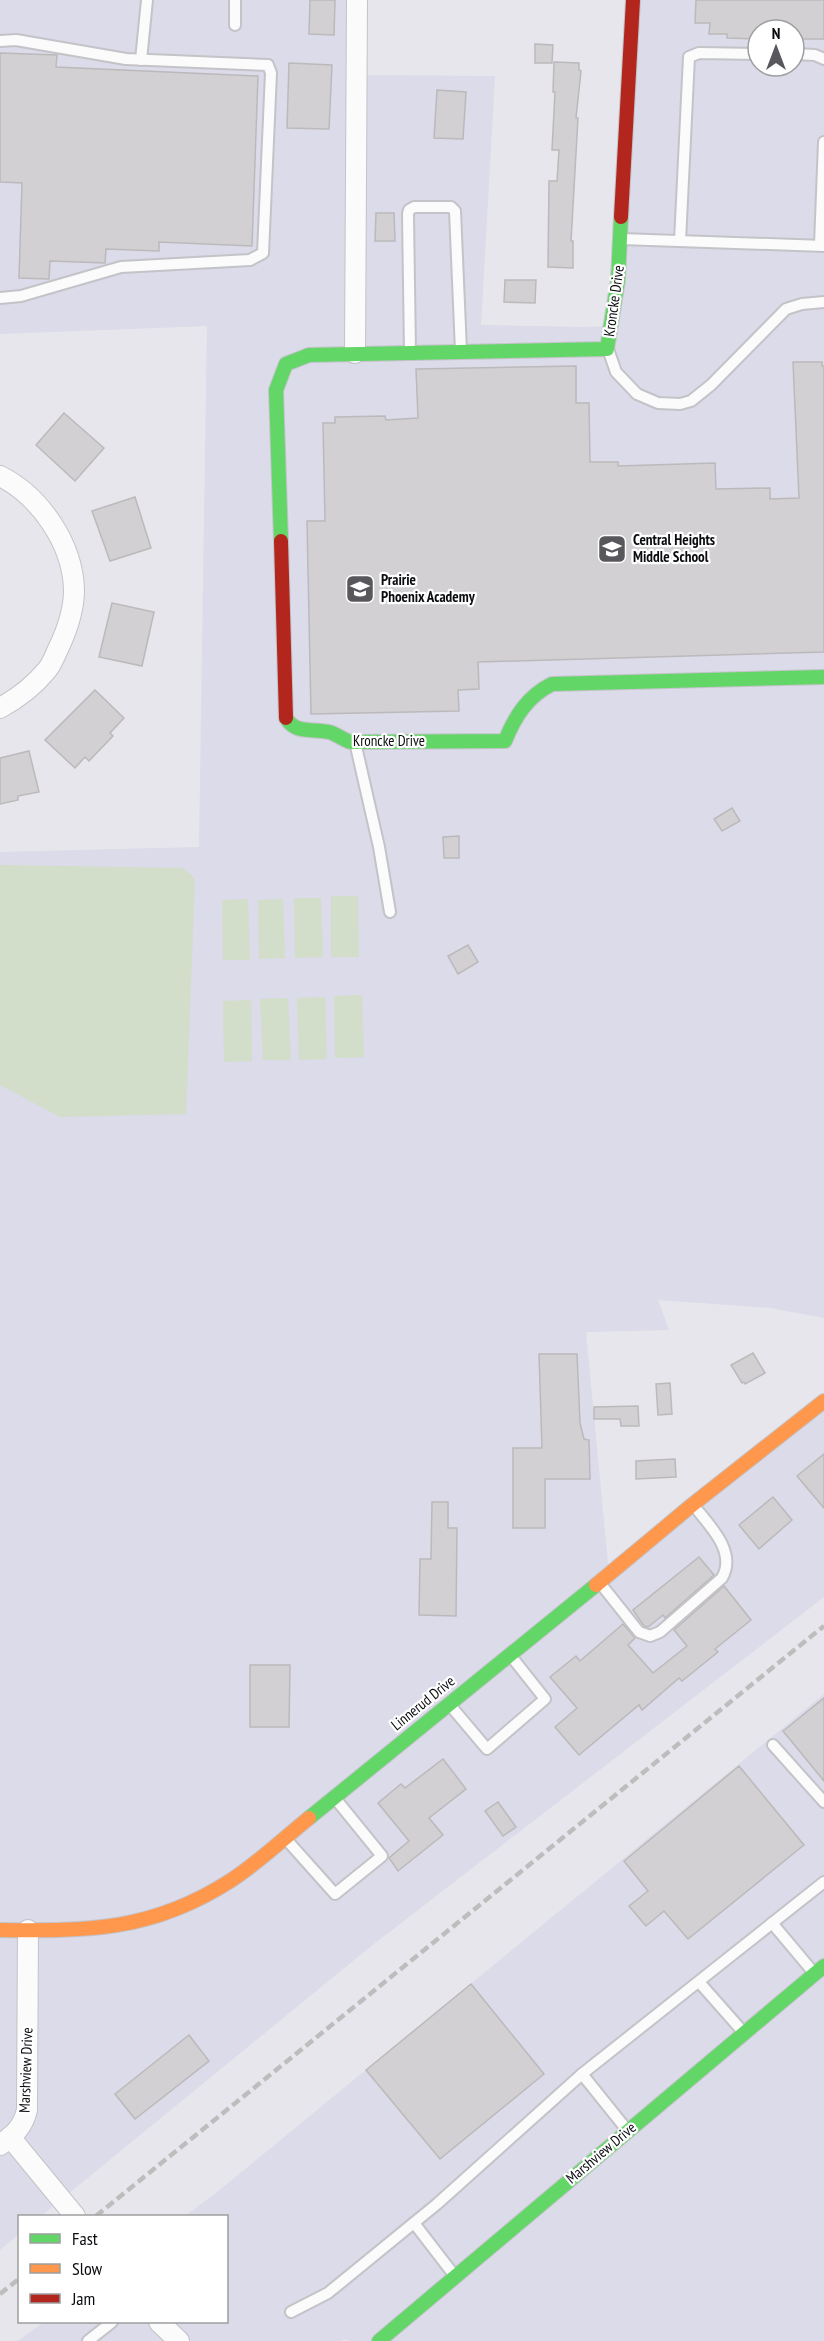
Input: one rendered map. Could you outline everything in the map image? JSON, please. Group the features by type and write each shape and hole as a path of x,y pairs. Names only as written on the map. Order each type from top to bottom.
{"street":[{"path":"355,352 357,0"},
{"name":"Kroncke Drive","path":"633,0 621,239 618,280 608,349 355,352 309,355 286,364 276,390 286,718 288,724 298,729 329,732 347,742 506,741 514,721 526,703 542,688 552,684 824,678"},
{"path":"0,476 13,483 39,507 59,535 71,568 74,592 66,632 48,670 24,694 0,708"},
{"name":"Linnerud Drive","path":"0,1930 115,1926 145,1920 172,1911 232,1880 692,1505 824,1401"},
{"name":"Marshview Drive","path":"28,1930 27,2110 21,2126 5,2141 73,2215"},
{"name":"Marshview Drive","path":"379,2341 819,1970"},
{"path":"160,2323 179,2341"}],"lane":[{"path":"141,60 147,0"},
{"path":"235,25 236,0"},
{"path":"0,41 16,40 126,59 268,65 271,73 263,253 250,260 121,267 21,296 0,298"},
{"path":"680,241 689,57 695,53 746,54"},
{"path":"806,55 824,59"},
{"path":"621,239 822,245 824,142"},
{"path":"410,353 408,214 414,207 451,207 455,211 461,351"},
{"path":"608,349 616,372 637,394 658,404 680,404 691,401 711,385 786,309 802,304 824,302"},
{"path":"355,742 379,847 390,912"},
{"path":"600,1582 639,1632 650,1636 660,1632 722,1578 728,1567 727,1555 713,1531 692,1505"},
{"path":"449,1704 487,1749 545,1699 510,1655"},
{"path":"773,1745 824,1802"},
{"path":"285,1837 335,1894 382,1856 334,1797"},
{"path":"291,2312 328,2293 414,2223 582,2074 824,1882"},
{"path":"772,1923 819,1970"},
{"path":"699,1982 744,2033"},
{"path":"582,2074 628,2131"},
{"path":"414,2223 456,2277"},
{"path":"88,2341 111,2323"}],"shaded area":[{"path":"0,0 357,0 357,75 495,76 481,325 582,327 611,326 633,0 824,0 824,1318 771,1308 658,1300 669,1330 586,1332 609,1574 824,1401 824,1597 370,1947 42,2215 18,2215 18,2235 0,2250 0,852 199,847 207,326 0,334"},
{"path":"824,1694 824,2341 348,2341 346,2339 341,2341 18,2341 43,2323 228,2323 228,2215 186,2215"}],"green space":[{"path":"0,865 183,868 195,879 186,1114 60,1117 0,1085"},
{"path":"331,896 358,896 359,957 331,957"},
{"path":"294,898 321,898 323,957 295,958"},
{"path":"248,899 250,960 223,960 222,900"},
{"path":"283,899 285,958 259,959 258,900"},
{"path":"362,995 364,1057 335,1058 334,996"},
{"path":"325,997 327,1059 299,1060 297,998"},
{"path":"288,998 291,1060 263,1060 260,999"},
{"path":"251,1000 252,1061 224,1062 223,1001"}],"building":[{"path":"310,0 335,0 334,35 309,34"},
{"path":"696,0 824,0 824,39 806,39 806,18 746,18 746,39 727,38 727,34 709,34 710,23 695,23"},
{"path":"535,44 553,45 552,63 535,63"},
{"path":"0,53 57,55 56,67 258,76 252,246 159,242 159,251 106,249 105,263 50,261 49,279 19,278 22,183 0,182"},
{"path":"554,62 579,63 581,71 576,118 578,118 571,241 573,241 573,268 548,267 549,181 557,181 559,150 552,150"},
{"path":"289,63 332,65 329,129 287,128"},
{"path":"437,90 466,92 463,139 434,138"},
{"path":"376,213 394,213 395,241 375,241"},
{"path":"505,280 536,280 535,303 504,302"},
{"path":"793,362 822,362 824,366 824,652 478,662 479,689 458,690 459,711 311,714 307,521 325,521 323,423 335,423 335,417 385,416 386,420 418,418 416,369 576,366 576,403 589,403 590,462 618,462 618,466 715,463 716,489 770,488 770,499 799,498"},
{"path":"64,413 104,448 75,481 36,445"},
{"path":"135,497 151,548 110,561 92,511"},
{"path":"112,603 154,612 142,666 99,657"},
{"path":"95,690 124,718 110,733 113,736 89,761 85,757 75,768 45,740"},
{"path":"29,751 39,792 18,796 18,800 0,804 0,758"},
{"path":"732,808 740,821 722,831 714,819"},
{"path":"459,836 459,858 444,858 443,837"},
{"path":"468,945 478,962 458,974 448,956"},
{"path":"753,1353 765,1373 745,1384 742,1383 731,1365"},
{"path":"539,1354 577,1354 580,1423 584,1439 589,1440 590,1479 545,1479 545,1528 513,1528 513,1448 542,1448"},
{"path":"670,1383 672,1414 658,1415 656,1384"},
{"path":"638,1406 639,1426 621,1426 620,1419 594,1419 594,1407"},
{"path":"824,1454 824,1508 797,1476"},
{"path":"675,1459 676,1477 636,1479 636,1461"},
{"path":"773,1497 792,1520 759,1549 739,1525"},
{"path":"432,1502 448,1502 448,1528 457,1528 456,1616 419,1615 420,1559 431,1559"},
{"path":"699,1557 714,1575 665,1618 663,1615 648,1627 644,1626 633,1610"},
{"path":"724,1586 751,1620 715,1649 718,1652 682,1681 679,1678 642,1710 639,1705 579,1755 555,1727 577,1708 550,1677 576,1656 580,1661 623,1624 635,1638 628,1645 653,1673 687,1646 674,1630"},
{"path":"250,1665 290,1665 289,1727 250,1727"},
{"path":"824,1698 824,1781 783,1731"},
{"path":"443,1759 466,1789 429,1818 443,1835 398,1871 389,1858 409,1841 378,1803 401,1784 405,1788"},
{"path":"739,1766 804,1845 688,1939 664,1911 646,1926 629,1906 648,1891 624,1861"},
{"path":"498,1802 516,1827 503,1836 485,1811"},
{"path":"471,1984 544,2074 440,2159 366,2070"},
{"path":"189,2035 209,2061 135,2119 115,2094"}],"railway":[{"path":"97,2215 824,1626"},
{"path":"0,2294 18,2280"}],"traffic: fast":[{"path":"281,541 276,390 286,364 309,355 607,349 618,280 621,217"},
{"path":"286,718 300,729 329,732 351,742 505,741 523,708 536,694 552,684 824,677"},
{"path":"309,1818 596,1585"},
{"path":"379,2341 824,1966"}],"traffic: slow":[{"path":"596,1585 692,1505 824,1401"},
{"path":"0,1930 63,1930 119,1925 174,1910 230,1881 309,1818"}],"traffic: jam":[{"path":"621,217 633,0"},
{"path":"281,541 286,718"}],"place":[{"name":"Central Heights Middle School","path":"612,549"},
{"name":"Prairie Phoenix Academy","path":"360,589"}]}
